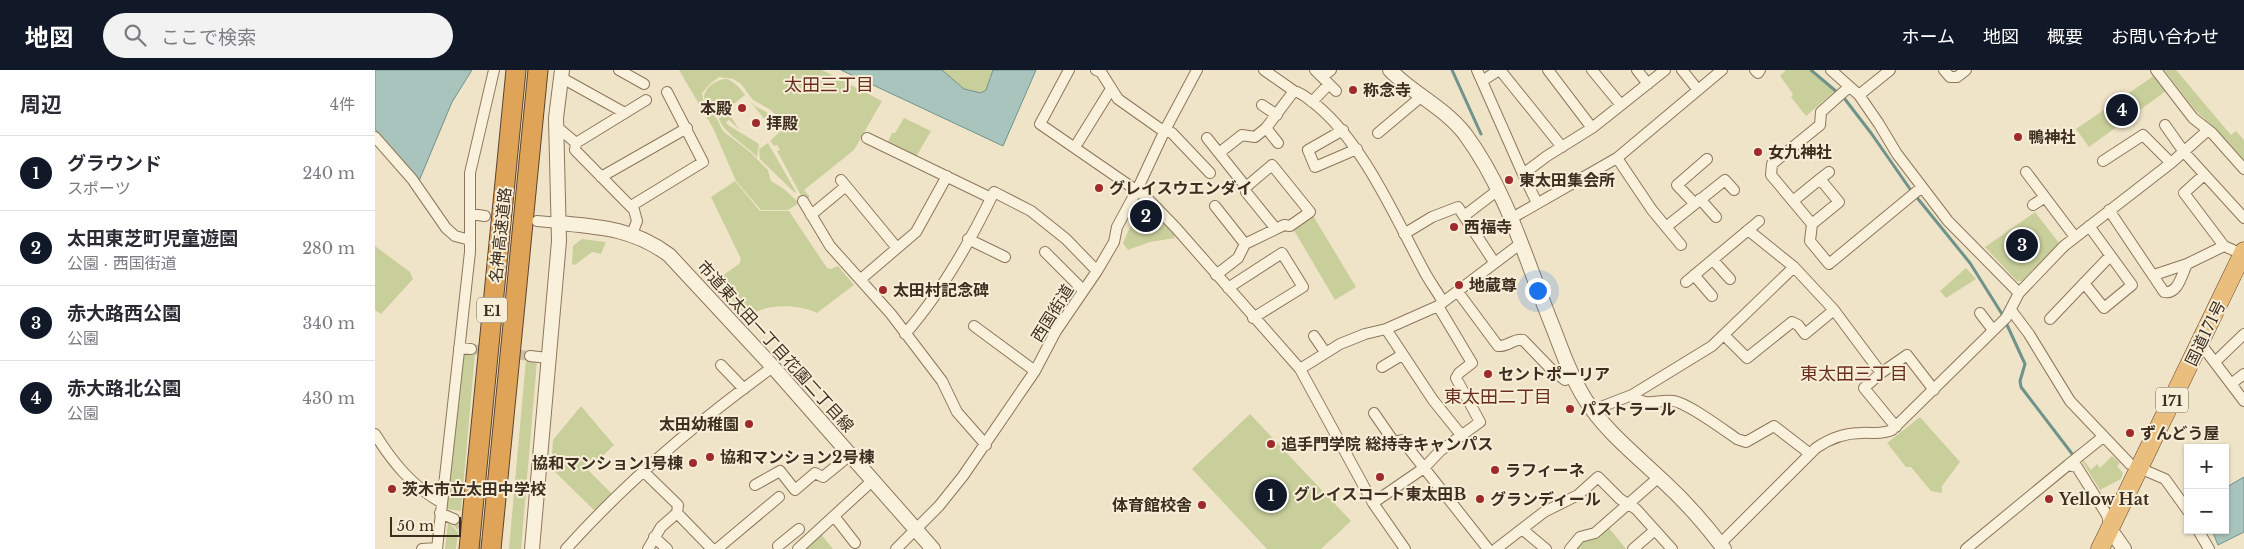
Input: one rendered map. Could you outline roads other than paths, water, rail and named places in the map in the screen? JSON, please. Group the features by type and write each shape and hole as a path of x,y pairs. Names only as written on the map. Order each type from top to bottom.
{"highway":[{"name":"名神高速道路","path":"469,549 516,70"},
{"name":"名神高速道路","path":"491,549 538,70"},
{"name":"国道171号","path":"2100,549 2243,253"}],"street":[{"path":"422,549 437,548 470,240 470,173 494,70"},
{"path":"619,70 644,84"},
{"path":"1069,70 1040,124 1137,190 1176,228 1253,318 1300,369 1373,503 1405,549"},
{"path":"1096,70 1101,72 1118,98 1176,136 1210,174"},
{"name":"西国街道","path":"896,549 939,506 986,445 1035,371 1056,331 1097,271 1113,242 1117,227 1197,70"},
{"path":"1264,70 1294,91 1300,92 1312,102 1343,130 1357,149 1472,363 1459,373 1456,378 1480,422 1435,455 1425,468 1373,503"},
{"path":"1312,102 1331,70"},
{"path":"1390,70 1405,85 1445,113 1464,134 1498,190 1512,218 1520,244 1573,378 1593,410 1609,431 1691,509 1722,546 1809,453 1823,443 1838,436 1863,432 1883,433 1896,427 1993,330 2011,310 2019,293 2075,238 2171,163 2207,131"},
{"path":"1477,70 1537,203"},
{"path":"1483,81 1500,70 1562,147"},
{"path":"1548,70 1592,128"},
{"path":"1592,70 1621,106"},
{"path":"1637,70 1648,84"},
{"path":"1523,174 1592,128 1665,70"},
{"path":"1682,70 1698,90"},
{"path":"1512,218 1617,158 1722,70"},
{"path":"1755,70 1758,73 1761,70"},
{"path":"1831,70 1859,95 1922,187 1958,232 2019,293"},
{"path":"1859,95 1877,74 1890,70"},
{"path":"1944,70 1950,77 1957,76 1966,70"},
{"path":"2156,70 2193,118 2207,131 2212,133 2244,169"},
{"path":"532,549 559,223 556,126 562,74 625,113"},
{"path":"1849,87 1821,112 1820,125 1772,164 1771,175 1811,224 1810,241 1829,264 1922,187"},
{"path":"1075,147 1111,89"},
{"path":"1219,153 1242,135 1255,138 1277,115 1294,91"},
{"path":"631,206 703,162 667,92"},
{"path":"1378,133 1422,96"},
{"path":"576,143 647,100"},
{"path":"1262,105 1277,115"},
{"path":"2165,124 2184,152 2244,218"},
{"path":"556,126 576,143"},
{"path":"601,177 687,128"},
{"path":"1266,128 1278,143"},
{"path":"1343,130 1308,150 1315,167 1357,149"},
{"path":"2103,161 2143,135 2171,163"},
{"path":"375,138 412,179 446,228 455,236 470,240"},
{"path":"867,138 991,198"},
{"path":"1207,138 1246,187 1246,192 1276,229"},
{"path":"576,143 575,150 631,206 637,218 632,234"},
{"path":"1617,158 1652,210 1681,245"},
{"path":"1707,159 1677,185 1716,217"},
{"path":"1216,275 1239,258 1245,244 1284,225 1290,226 1310,212 1272,166 1246,187"},
{"path":"1793,201 1829,172"},
{"path":"2026,172 2075,238"},
{"path":"2204,175 2184,193 2223,246 2243,253"},
{"path":"861,278 916,232 947,176"},
{"path":"1811,224 1839,202 1820,179"},
{"path":"1666,227 1725,180 1733,190"},
{"path":"811,215 843,183 897,248"},
{"path":"1465,216 1498,190"},
{"path":"905,334 929,307 994,192 1031,211 1066,239 1097,271"},
{"path":"2033,205 2045,196"},
{"path":"803,201 830,246 861,278 891,314 941,381 957,412 986,445"},
{"path":"1215,206 1245,244"},
{"path":"1404,234 1433,217 1459,207 1494,262"},
{"path":"2109,210 2154,274 2162,290 2171,292 2176,288 2187,264"},
{"path":"470,214 485,216"},
{"path":"537,221 559,223"},
{"path":"1686,282 1759,221"},
{"name":"市道東太田一丁目花園二丁目線","path":"559,223 614,229 632,234 654,244 669,255 773,367 933,549"},
{"path":"2084,283 2104,308 2132,285 2089,226"},
{"path":"1748,230 1794,267 1834,310 1881,373"},
{"path":"968,239 1005,257"},
{"path":"1300,369 1325,352 1360,336 1386,329 1441,304 1520,244"},
{"path":"2154,274 2187,264 2223,246"},
{"path":"1045,252 1083,290"},
{"path":"1228,288 1282,253 1303,286 1253,318"},
{"path":"2050,319 2110,256"},
{"path":"1713,260 1730,279"},
{"path":"1593,410 1632,395 1712,346 1794,267"},
{"path":"1694,275 1712,296"},
{"path":"1458,292 1498,346 1523,340 1551,369 1565,380 1573,378"},
{"path":"1724,335 1747,358 1792,322 1798,325 1805,334 1834,310"},
{"path":"2011,310 2040,351 2070,401 2130,464 2165,479 2184,505"},
{"path":"1979,313 1993,330"},
{"path":"974,326 1035,371"},
{"path":"1386,329 1401,355 1433,400 1462,436"},
{"path":"2215,362 2244,334"},
{"path":"1314,336 1325,352"},
{"path":"2200,343 2244,401"},
{"path":"459,348 471,349"},
{"path":"1382,367 1401,355"},
{"path":"530,356 548,358"},
{"path":"1896,427 1864,388 1881,373 1907,356 1934,390"},
{"path":"721,365 744,388"},
{"path":"567,549 599,513 643,471 744,388 773,367"},
{"path":"2231,384 2244,374"},
{"path":"1632,395 1647,403 1678,402 1737,439 1746,442 1774,426 1809,453"},
{"path":"1374,413 1394,442 1402,440 1488,549"},
{"path":"375,434 409,480 454,519"},
{"path":"1966,549 2103,437"},
{"path":"755,486 779,470 795,490 815,473 823,477 850,455"},
{"path":"2068,465 2077,468 2107,515 2110,529 2124,549"},
{"path":"643,471 678,504 677,513 654,537 648,549"},
{"path":"1496,549 1544,512 1578,495 1598,476 1636,509 1672,549"},
{"path":"1570,549 1577,540 1595,533 1659,477"},
{"path":"799,549 872,481"},
{"path":"717,549 779,496"},
{"path":"677,513 712,549"},
{"path":"834,516 855,543"},
{"path":"777,548 799,529"},
{"path":"1522,529 1546,549"},
{"path":"1633,549 1655,530"},
{"path":"2200,534 2209,549"},
{"path":"654,537 667,549"}],"water":[{"path":"375,70 472,70 452,102 419,181 375,129"},
{"path":"841,70 942,70 964,89 981,93 986,90 993,70 1036,70 1003,146"},
{"path":"2244,477 2244,532 2218,545 2214,534 2229,534 2229,486"}],"waterway":[{"path":"1452,70 1481,134"},
{"path":"1811,70 1844,98 1910,189 1970,263 2002,314 2025,364 2020,381 2021,387 2073,455"}],"tunnel":[{"path":"471,349 530,356"},
{"path":"454,519 484,549"}],"place":[{"name":"称念寺","path":"1353,90"},
{"name":"本殿","path":"742,108"},
{"name":"赤大路北公園","path":"2122,110"},
{"name":"拝殿","path":"756,123"},
{"name":"鴨神社","path":"2018,137"},
{"name":"女九神社","path":"1758,152"},
{"name":"東太田集会所","path":"1509,180"},
{"name":"グレイスウエンダイ","path":"1099,188"},
{"name":"太田東芝町児童遊園","path":"1146,216"},
{"name":"西福寺","path":"1454,227"},
{"name":"赤大路西公園","path":"2022,245"},
{"name":"地蔵尊","path":"1459,285"},
{"name":"太田村記念碑","path":"883,290"},
{"name":"セントポーリア","path":"1488,374"},
{"name":"パストラール","path":"1570,409"},
{"name":"太田幼稚園","path":"749,424"},
{"name":"ずんどう屋","path":"2130,433"},
{"name":"追手門学院 総持寺キャンパス","path":"1271,444"},
{"name":"協和マンション2号棟","path":"710,457"},
{"name":"協和マンション1号棟","path":"693,463"},
{"name":"ラフィーネ","path":"1495,470"},
{"name":"グレイスコート東太田B","path":"1380,477"},
{"name":"茨木市立太田中学校","path":"392,489"},
{"name":"グラウンド","path":"1271,495"},
{"name":"グランディール","path":"1480,499"},
{"name":"Yellow Hat","path":"2049,499"},
{"name":"体育館校舎","path":"1202,505"}],"district":[{"name":"太田三丁目","path":"829,85"},
{"name":"東太田三丁目","path":"1854,374"},
{"name":"東太田二丁目","path":"1498,397"}]}
